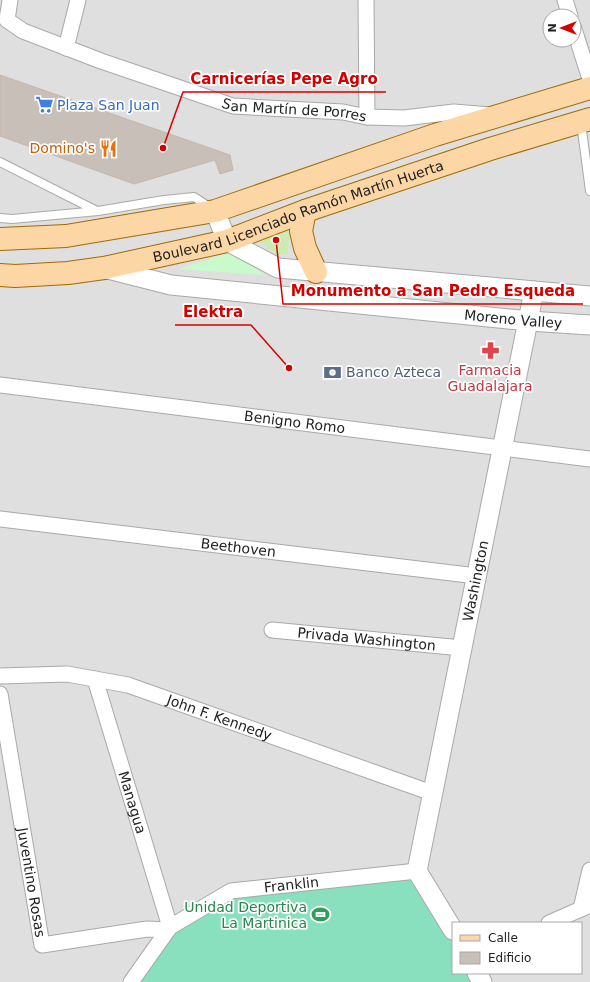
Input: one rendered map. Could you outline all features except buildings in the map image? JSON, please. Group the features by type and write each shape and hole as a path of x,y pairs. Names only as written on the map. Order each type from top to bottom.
{"main road":[{"name":"Boulevard Licenciado Ramón Martín Huerta","path":"0,239 66,236 215,210 434,135 590,88"},
{"name":"Boulevard Licenciado Ramón Martín Huerta","path":"0,275 15,276 68,273 104,268 227,241 305,211 490,149 585,120"},
{"path":"305,211 301,231 305,248 316,272"}],"street":[{"name":"San Martín de Porres","path":"10,0 7,20 23,31 101,61 233,106 344,112 367,117 404,118 454,112 501,116"},
{"path":"66,48 78,0"},
{"path":"366,0 367,117"},
{"path":"580,48 590,79"},
{"path":"215,210 227,241"},
{"name":"Moreno Valley","path":"227,241 278,268 590,296"},
{"name":"Moreno Valley","path":"104,268 171,285 528,321 590,325"},
{"name":"Washington","path":"417,871 534,291"},
{"name":"Benigno Romo","path":"0,385 590,459"},
{"name":"Beethoven","path":"0,519 477,576"},
{"name":"Privada Washington","path":"272,630 462,648"},
{"name":"John F. Kennedy","path":"0,676 66,674 128,686 432,793"},
{"name":"Managua","path":"95,679 169,928"},
{"name":"Juventino Rosas","path":"0,694 42,945 147,929 169,928"},
{"path":"551,922 586,907 590,870"},
{"path":"417,871 452,928"},
{"name":"Franklin","path":"132,982 169,928 231,891 417,871"}],"lane":[{"path":"585,120 590,191"},
{"path":"0,162 98,211"},
{"path":"0,218 12,219 98,211 164,200 194,198 215,210"}],"shaded area":[{"path":"0,0 590,0 590,982 0,982"}],"green space":[{"path":"289,231 288,254 278,255 252,235"},
{"path":"235,251 264,275 179,269"},
{"name":"Unidad Deportiva La Martinica","path":"414,874 452,941 452,974 471,974 475,982 137,982 173,932 232,899"}],"place":[{"name":"Plaza San Juan","path":"44,105"},
{"name":"Domino's","path":"108,148"},
{"name":"Carnicerías Pepe Agro","path":"163,148"},
{"name":"Monumento a San Pedro Esqueda","path":"276,240"},
{"name":"Farmacia Guadalajara","path":"490,350"},
{"name":"Elektra","path":"289,368"},
{"name":"Banco Azteca","path":"333,372"},
{"name":"Unidad Deportiva La Martinica","path":"320,915"}]}
